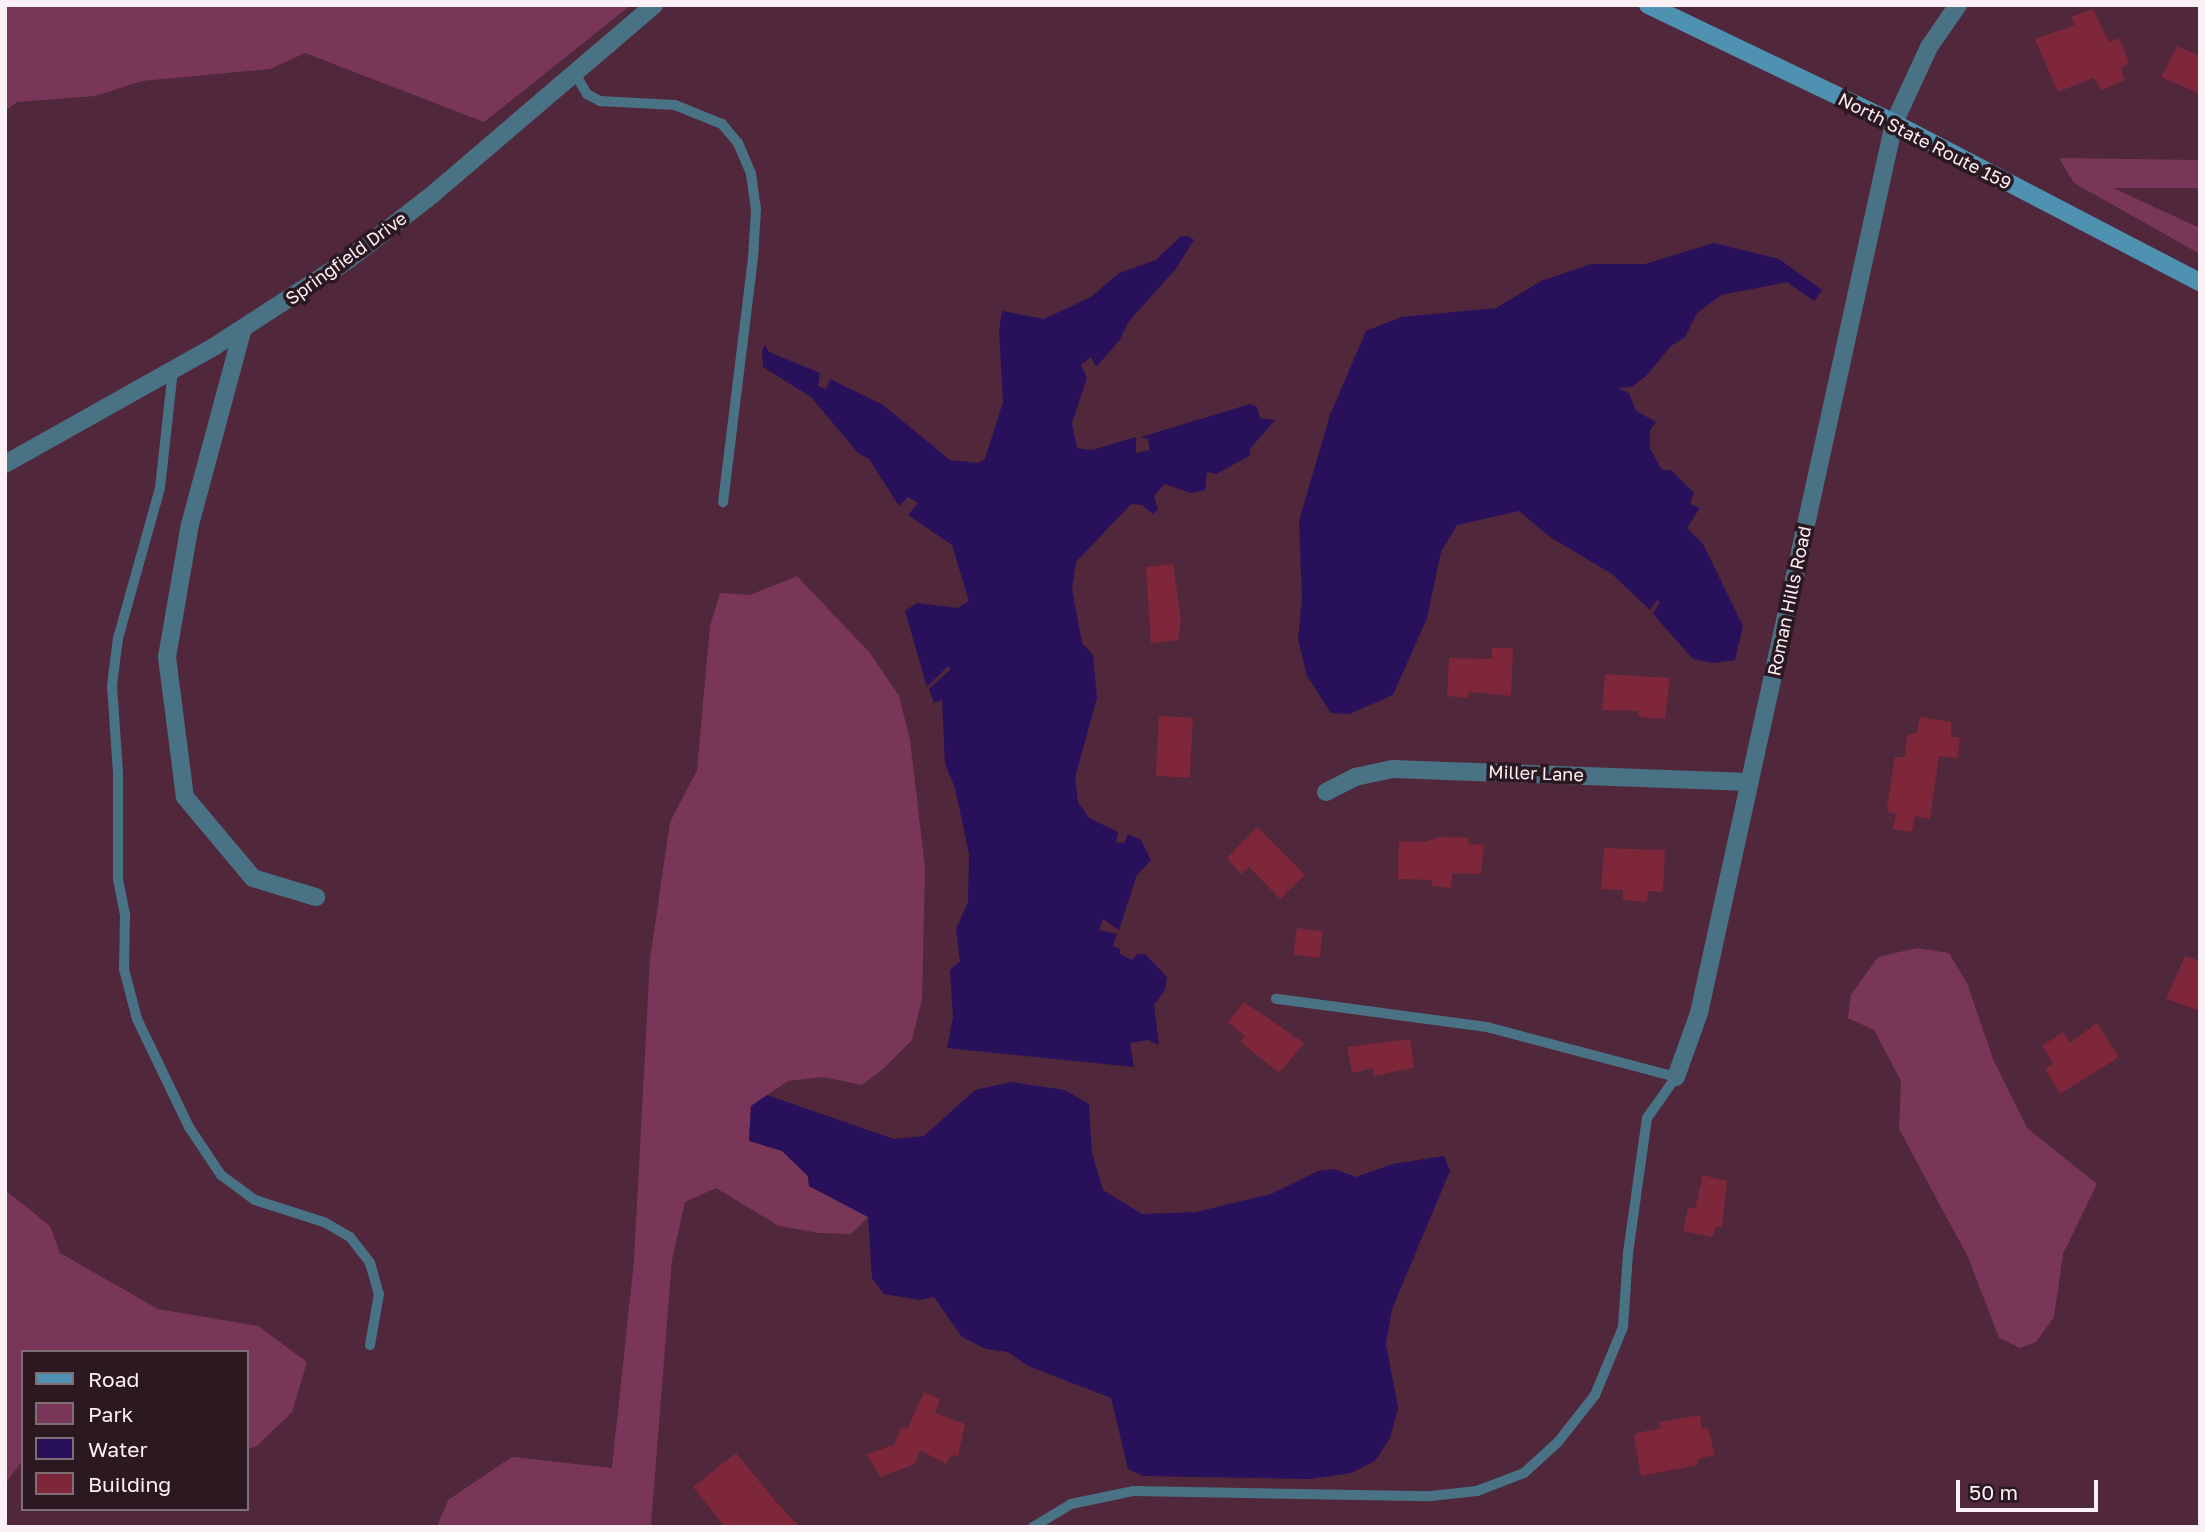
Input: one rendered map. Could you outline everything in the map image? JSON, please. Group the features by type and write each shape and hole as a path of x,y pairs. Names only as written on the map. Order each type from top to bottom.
{"main road":[{"name":"North State Route 159","path":"1648,5 1894,123 2200,282"}],"street":[{"name":"Springfield Drive","path":"5,464 173,370 348,260 423,201 654,5"},
{"name":"Roman Hills Road","path":"1676,1077 1699,1013 1894,123 1929,47 1958,5"},
{"path":"243,328 190,524 167,657 185,797 253,878 316,897"},
{"name":"Miller Lane","path":"1326,792 1355,777 1393,769 1750,782"}],"lane":[{"path":"573,71 587,94 600,101 675,105 722,124 738,143 751,174 756,209 753,258 723,502"},
{"path":"173,370 160,488 118,638 112,685 118,773 118,879 125,914 124,969 137,1019 189,1127 221,1175 256,1200 324,1222 350,1237 370,1263 379,1294 370,1345"},
{"path":"1033,1527 1071,1504 1133,1491 1431,1496 1477,1491 1524,1473 1558,1442 1594,1395 1623,1327 1628,1253 1647,1118 1676,1077 1487,1027 1276,999"}],"green space":[{"path":"5,5 631,5 484,122 305,53 270,69 142,81 95,96 17,102 5,111"},
{"path":"2059,158 2200,160 2200,188 2113,188 2200,228 2200,254 2074,183"},
{"path":"797,576 870,653 899,696 910,740 925,867 922,999 912,1040 884,1068 862,1085 823,1077 788,1081 751,1106 749,1140 782,1151 808,1176 809,1186 868,1217 851,1234 819,1233 779,1226 716,1188 685,1202 672,1260 651,1524 654,1527 437,1527 448,1500 512,1457 612,1468 634,1260 650,959 670,822 697,770 710,626 720,593 750,595"},
{"path":"1917,948 1949,953 1967,983 1993,1059 2027,1128 2097,1184 2063,1254 2054,1317 2036,1342 2020,1348 1999,1338 1968,1257 1899,1129 1901,1081 1874,1030 1848,1018 1851,995 1878,957"},
{"path":"5,1190 50,1226 60,1253 158,1309 258,1326 307,1362 292,1412 258,1445 248,1450 248,1350 21,1350 21,1463 5,1484"}],"water":[{"path":"1188,236 1194,240 1175,270 1129,321 1119,341 1096,367 1091,357 1081,365 1087,378 1072,423 1077,448 1092,450 1136,437 1136,453 1150,450 1148,439 1141,437 1250,404 1257,407 1260,418 1275,420 1249,450 1251,455 1216,474 1207,472 1205,490 1191,493 1165,484 1154,496 1158,509 1153,514 1142,505 1131,504 1076,562 1072,589 1082,643 1093,655 1097,698 1075,778 1078,802 1089,818 1118,832 1116,842 1124,843 1128,834 1141,840 1151,860 1137,875 1119,930 1103,919 1099,930 1117,934 1113,946 1120,949 1120,954 1132,960 1137,954 1145,954 1167,977 1165,990 1154,1005 1159,1045 1148,1040 1130,1043 1134,1067 947,1048 953,1017 950,970 960,961 956,929 968,902 969,854 955,788 945,764 942,700 934,703 929,689 951,669 948,666 927,687 905,611 917,603 958,608 969,601 952,545 908,515 918,503 908,497 899,506 869,459 858,453 811,397 763,367 762,351 765,345 769,352 820,373 818,386 826,389 830,379 883,405 950,460 978,463 985,459 1003,402 999,330 1002,311 1044,319 1091,297 1119,273 1156,260 1180,237"},
{"path":"1714,243 1779,259 1822,290 1814,301 1787,282 1721,295 1697,313 1685,337 1671,346 1647,375 1632,387 1618,388 1629,393 1636,411 1656,422 1650,430 1650,449 1662,470 1671,470 1694,493 1690,504 1700,508 1687,528 1703,544 1743,626 1735,660 1714,663 1693,659 1653,614 1660,602 1657,600 1650,610 1612,574 1550,537 1519,511 1457,525 1441,552 1427,618 1393,695 1349,714 1331,713 1307,676 1298,639 1302,598 1299,521 1330,415 1366,331 1401,317 1496,308 1541,281 1591,264 1645,264"},
{"path":"1011,1082 1065,1090 1089,1104 1092,1153 1103,1190 1142,1214 1196,1212 1271,1194 1318,1171 1334,1169 1356,1177 1393,1164 1444,1156 1450,1171 1392,1309 1386,1344 1398,1408 1390,1438 1375,1461 1351,1473 1310,1479 1143,1476 1128,1469 1111,1398 1028,1366 1008,1352 986,1349 962,1337 934,1297 919,1300 884,1294 872,1278 868,1217 809,1186 808,1176 782,1151 749,1141 751,1106 767,1095 894,1139 924,1136 975,1090"}],"building":[{"path":"2093,9 2109,42 2119,38 2129,63 2121,68 2125,80 2101,90 2094,78 2058,92 2035,39 2075,25 2071,17"},
{"path":"2177,46 2200,56 2200,94 2161,77"},
{"path":"1173,564 1181,620 1178,640 1151,643 1146,567"},
{"path":"1492,648 1513,648 1511,696 1469,692 1468,698 1447,696 1449,658 1492,659"},
{"path":"1605,674 1670,678 1665,719 1638,717 1639,711 1602,710"},
{"path":"1159,716 1193,718 1190,778 1156,776"},
{"path":"1920,717 1951,722 1951,737 1960,737 1958,758 1939,756 1930,819 1915,816 1912,832 1893,829 1896,814 1888,812 1887,806 1895,757 1905,757 1907,736 1917,732"},
{"path":"1257,827 1305,875 1280,899 1249,867 1241,874 1227,858"},
{"path":"1439,837 1469,838 1468,844 1484,845 1481,874 1452,873 1451,888 1432,886 1432,880 1398,879 1399,841 1425,842"},
{"path":"1604,848 1665,850 1663,892 1648,891 1647,902 1623,900 1623,890 1601,889"},
{"path":"1297,928 1323,931 1320,958 1294,955"},
{"path":"2185,956 2200,961 2200,1011 2166,999"},
{"path":"1244,1002 1304,1043 1279,1073 1241,1042 1245,1036 1228,1022"},
{"path":"2097,1023 2119,1057 2060,1094 2045,1069 2053,1064 2042,1046 2063,1032 2070,1043"},
{"path":"1410,1039 1414,1068 1373,1076 1373,1068 1352,1073 1347,1047"},
{"path":"1703,1175 1727,1181 1722,1227 1716,1226 1712,1237 1683,1231 1688,1207 1695,1209"},
{"path":"924,1392 940,1399 935,1413 965,1424 958,1457 951,1455 946,1464 920,1450 915,1464 880,1477 867,1454 894,1445 901,1428 908,1428"},
{"path":"1700,1415 1702,1429 1708,1428 1715,1455 1697,1459 1698,1465 1641,1476 1634,1437 1637,1433 1661,1428 1659,1422"},
{"path":"736,1453 800,1527 725,1527 693,1487"}]}
